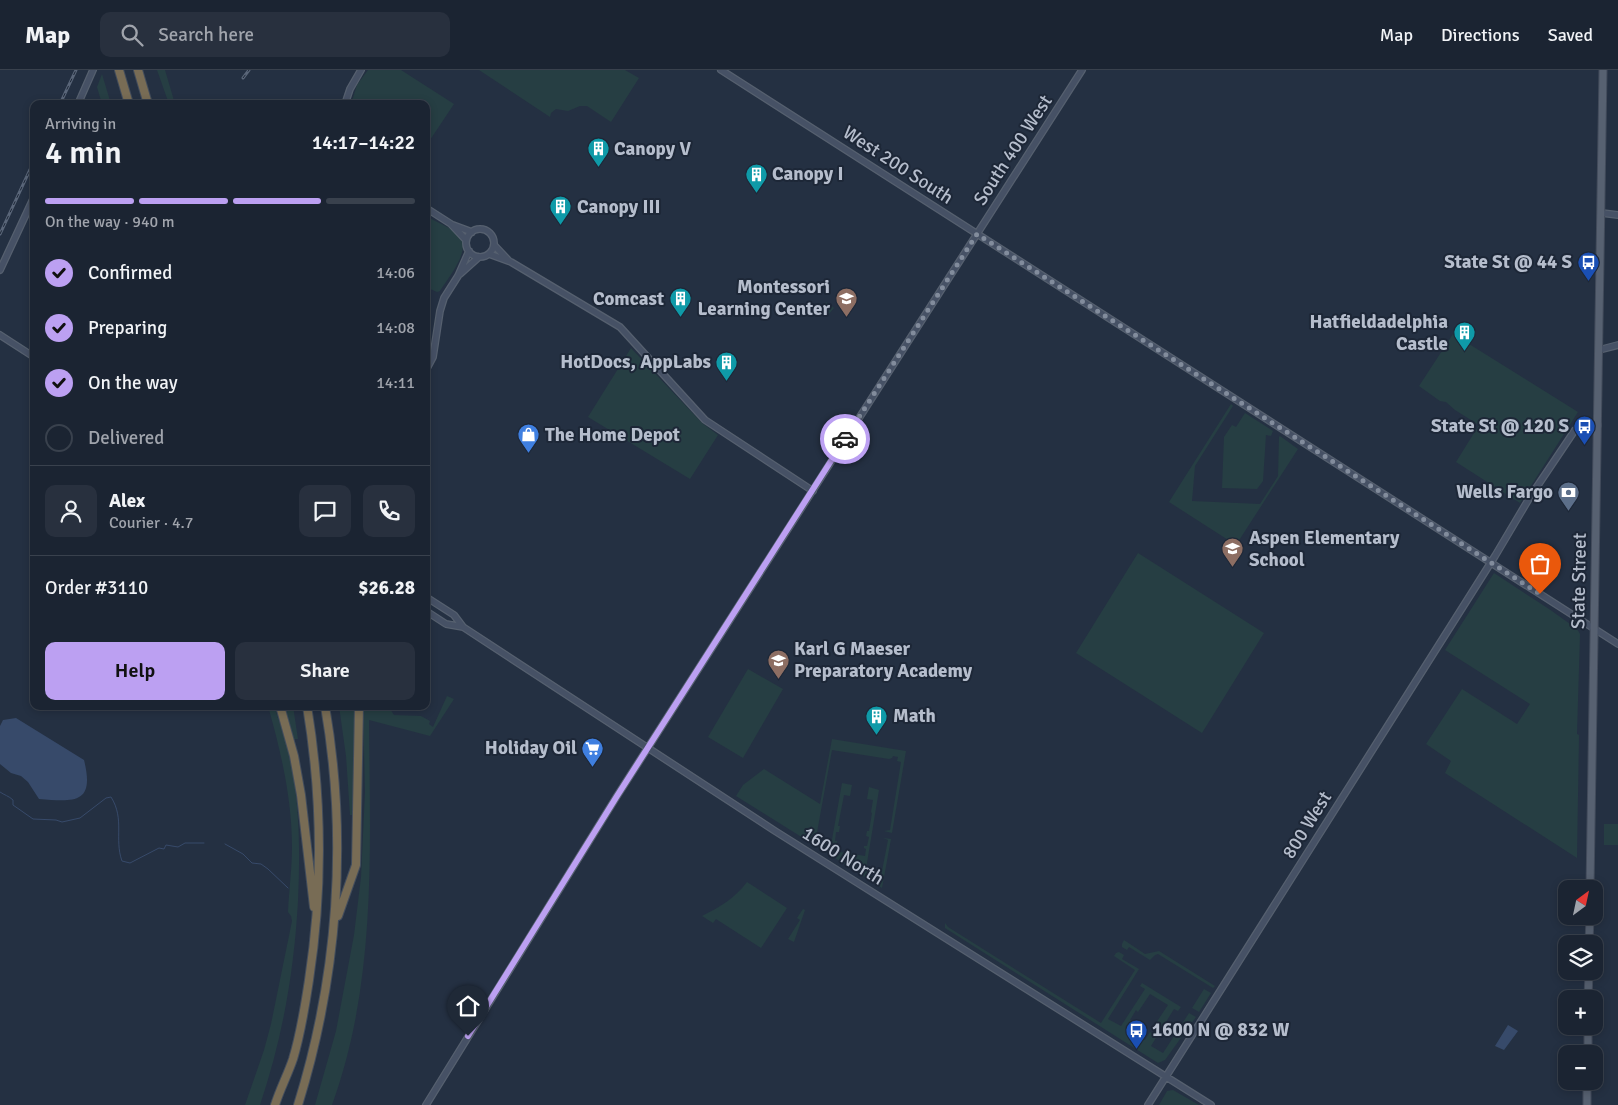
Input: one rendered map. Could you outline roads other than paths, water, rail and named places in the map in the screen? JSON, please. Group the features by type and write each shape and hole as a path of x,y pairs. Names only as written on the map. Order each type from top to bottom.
{"highway":[{"path":"119,70 128,100"},
{"path":"138,70 147,100"},
{"path":"281,710 294,756 316,924"},
{"path":"275,1105 292,1059 299,1033 310,975 316,924 319,854 318,804 308,710"},
{"path":"298,1105 322,1010 334,928 337,820 333,762 326,710"},
{"path":"334,928 356,865 359,710"}],"main road":[{"name":"State Street","path":"1590,880 1603,70"},
{"path":"1587,1090 1587,1105"}],"street":[{"path":"80,100 93,70"},
{"path":"346,100 361,70"},
{"name":"West 200 South","path":"721,70 1618,644"},
{"name":"South 400 West","path":"426,1105 547,907 1082,70"},
{"path":"0,270 30,206"},
{"path":"430,211 451,224 472,232 482,230 489,232 494,245 511,262"},
{"path":"1602,213 1618,216"},
{"path":"430,363 433,357 440,311 444,298 458,276 468,251 466,240 451,224"},
{"path":"466,240 472,232"},
{"path":"489,254 494,245"},
{"path":"468,251 479,257"},
{"path":"458,276 479,257 489,254 511,262 620,327 705,420 812,491"},
{"path":"0,335 30,354"},
{"path":"1599,350 1618,345"},
{"name":"800 West","path":"1148,1105 1491,562 1530,497 1575,430 1585,425 1598,425"},
{"name":"1600 North","path":"430,600 454,615 463,627 648,749 781,835 1211,1105"},
{"name":"1600 North","path":"430,614 446,624 463,627"}],"water":[{"path":"16,718 84,760 87,785 79,797 72,800 39,799 28,782 21,776 11,773 0,764 0,726 3,720"},
{"path":"1508,1025 1518,1031 1504,1050 1495,1046"}],"waterway":[{"path":"0,792 13,800 13,805 33,819 62,822 80,818 106,798 111,797 118,813 119,845 122,861 130,863 159,848 164,849 166,845 178,847 185,843 204,843"},
{"path":"225,844 243,854 252,863 261,864 288,888"}],"railway":[{"path":"62,100 76,70"},
{"path":"243,78 249,70"},
{"path":"0,234 30,170"}],"place":[{"name":"Canopy V","path":"598,168"},
{"name":"Canopy I","path":"756,193"},
{"name":"Canopy III","path":"561,226"},
{"name":"State St @ 44 S","path":"1588,281"},
{"name":"Montessori Learning Center","path":"846,317"},
{"name":"Comcast","path":"680,318"},
{"name":"Hatfieldadelphia Castle","path":"1464,352"},
{"name":"HotDocs, AppLabs","path":"727,381"},
{"name":"State St @ 120 S","path":"1585,445"},
{"name":"The Home Depot","path":"529,454"},
{"name":"Wells Fargo","path":"1569,511"},
{"name":"Aspen Elementary School","path":"1233,568"},
{"name":"Karl G Maeser Preparatory Academy","path":"778,679"},
{"name":"Math","path":"877,735"},
{"name":"Holiday Oil","path":"593,767"},
{"name":"1600 N @ 832 W","path":"1136,1049"}]}
